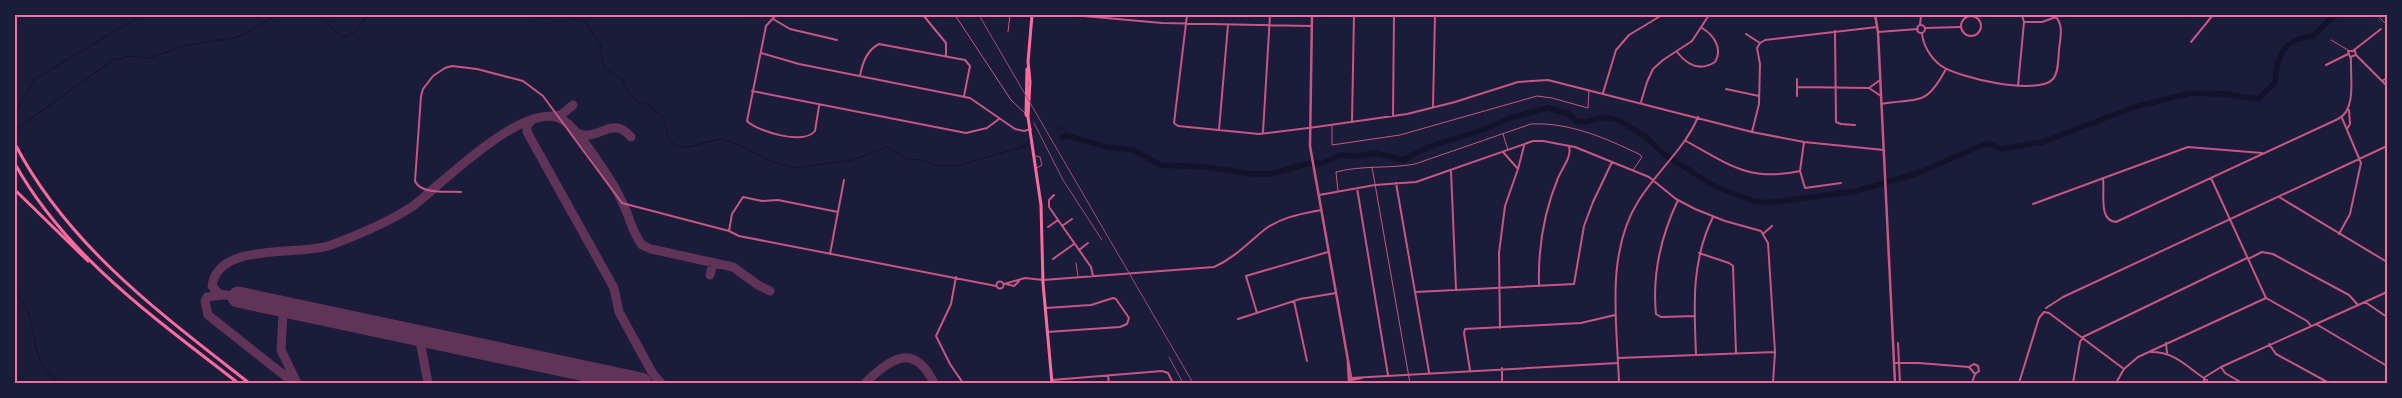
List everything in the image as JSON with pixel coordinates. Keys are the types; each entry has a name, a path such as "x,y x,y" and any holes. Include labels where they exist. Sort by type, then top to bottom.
{"main road":[{"path":"1032,15 1028,61 1030,115 1027,116 1037,168 1043,280 1052,381"},
{"path":"15,144 54,205 101,260 154,308 249,383"},
{"path":"15,164 63,231 110,280"},
{"path":"15,190 110,280 238,383"}],"street":[{"path":"776,15 766,26 748,121 764,130 785,136 813,134 819,105"},
{"path":"923,15 946,43 946,57"},
{"path":"1072,15 1186,24 1312,26"},
{"path":"1187,15 1174,122 1178,126 1263,133 1352,122 1393,116 1433,107 1526,80 1548,80 1752,132 1804,142 1884,150"},
{"path":"1263,133 1270,15"},
{"path":"1312,15 1310,127 1313,164 1350,380 1364,377 1429,372 1618,363"},
{"path":"1352,122 1354,15"},
{"path":"1393,116 1394,15"},
{"path":"1433,107 1435,15"},
{"path":"1603,93 1611,60 1619,46 1636,29 1662,15"},
{"path":"1641,103 1647,82 1654,69 1663,60 1692,41 1709,15"},
{"path":"1875,15 1878,32 1882,104 1895,383"},
{"path":"1918,29 1921,15"},
{"path":"2018,86 2024,22 2022,15"},
{"path":"2191,42 2213,15"},
{"path":"1970,16 1976,18 1981,25 1978,33 1972,36 1963,33 1960,27 1962,20 1970,16"},
{"path":"1878,32 1918,29 1922,33 1929,53 1934,60 1946,69 1960,74 2018,86 2044,86 2056,75 2061,32 2060,23 2057,16 2042,22 2024,22"},
{"path":"772,18 790,29 837,40"},
{"path":"1219,130 1228,25"},
{"path":"1920,25 1925,28 1960,27"},
{"path":"1752,132 1759,96 1760,64 1757,48 1760,43 1765,40 1877,27"},
{"path":"1677,52 1692,66 1705,66 1715,62 1718,54 1716,42 1709,32 1702,28"},
{"path":"1922,33 1925,28"},
{"path":"2326,65 2348,54 2349,50 2354,50 2381,29"},
{"path":"1835,31 1836,122 1855,125"},
{"path":"1746,34 1760,43"},
{"path":"860,76 863,63 874,47 879,44 965,60 970,64 964,96"},
{"path":"2354,50 2356,55 2387,86"},
{"path":"761,53 799,64 964,96 978,102 1015,129 1024,131 1030,129"},
{"path":"2347,129 2350,124 2351,57 2348,54"},
{"path":"2351,57 2356,55"},
{"path":"461,192 425,190 417,185 415,181 421,96 433,76 452,66 477,69 509,77 522,81 534,89 555,110 622,203 728,231 739,236 956,277 996,286 1000,289 1004,284 1025,278 1043,280 1214,267 1238,254 1264,230 1285,218 1321,210"},
{"path":"1882,104 1920,100 1932,91 1946,69"},
{"path":"2382,81 2387,78"},
{"path":"1796,96 1797,79"},
{"path":"1869,88 1880,80"},
{"path":"1797,87 1836,86 1869,88 1881,96"},
{"path":"1726,89 1759,96"},
{"path":"752,92 966,133 987,128 999,119"},
{"path":"2103,178 2104,215 2109,221 2116,222 2342,118 2349,110"},
{"path":"1618,383 1617,273 1621,248 1630,218 1652,180 1668,159 1686,141 1698,117"},
{"path":"2339,234 2350,214 2361,158 2342,118"},
{"path":"1319,195 1375,185 1416,182 1524,145 1543,141 1569,146 1632,170 1652,180 1678,200 1713,217 1758,229 1764,233 1768,243 1775,352 1773,383"},
{"path":"1686,141 1728,164 1752,174 1777,176 1800,171"},
{"path":"1804,142 1800,171 1805,188 1841,183"},
{"path":"1500,328 1499,253 1503,215 1525,147 1524,145"},
{"path":"1539,286 1538,264 1543,229 1558,178 1569,155 1569,146"},
{"path":"2046,308 2063,297 2387,146"},
{"path":"2033,204 2188,147 2264,154"},
{"path":"1503,152 1518,169"},
{"path":"2249,152 2249,161"},
{"path":"1415,292 1574,284 1584,226 1612,162"},
{"path":"1451,170 1456,289"},
{"path":"2211,178 2266,298 2307,321 2311,326"},
{"path":"830,254 844,180"},
{"path":"1396,184 1429,372"},
{"path":"1357,188 1388,375"},
{"path":"1054,195 1048,202 1058,220 1091,267 1093,276"},
{"path":"728,231 732,214 742,197 765,201 778,200 838,212"},
{"path":"2279,197 2387,262"},
{"path":"1678,200 1667,225 1659,255 1656,280 1656,314 1661,317 1695,316"},
{"path":"1696,355 1694,288 1699,253 1713,217"},
{"path":"1062,226 1072,219"},
{"path":"1048,227 1058,220"},
{"path":"1764,233 1772,226"},
{"path":"1079,250 1088,243"},
{"path":"1053,259 1074,244"},
{"path":"1257,313 1246,276 1328,252"},
{"path":"2081,338 2160,298 2262,252 2273,254 2350,295 2358,305"},
{"path":"1699,253 1733,264 1736,353"},
{"path":"956,277 951,304 936,336 950,364 963,383"},
{"path":"996,286 999,281 1004,284"},
{"path":"1238,319 1294,301 1336,292"},
{"path":"2203,383 2204,378 2221,366 2387,292"},
{"path":"1046,308 1091,305 1113,298 1116,299 1129,318 1127,324 1120,327 1047,332"},
{"path":"2116,383 2124,369 2149,352 2266,298"},
{"path":"1294,301 1307,361"},
{"path":"2365,302 2387,317"},
{"path":"2019,383 2039,318 2044,312 2049,313 2124,369"},
{"path":"1470,370 1464,330 1580,323 1603,316 1616,315"},
{"path":"2316,324 2387,366"},
{"path":"2073,383 2081,338"},
{"path":"1898,343 1900,383"},
{"path":"2166,343 2167,353"},
{"path":"2269,344 2276,354 2329,383"},
{"path":"1618,358 1775,352"},
{"path":"2149,352 2167,353 2181,360 2207,382"},
{"path":"1894,363 1969,367 1974,364 1979,367 1979,371 1975,374 1972,383"},
{"path":"2221,366 2225,373 2242,383"},
{"path":"1969,367 1975,374"},
{"path":"1502,368 1502,383"},
{"path":"1052,381 1166,371 1173,383"},
{"path":"1108,376 1109,383"},
{"path":"2207,376 2207,382"}],"lane":[{"path":"955,15 1011,100 1027,116"},
{"path":"1008,32 1010,15"},
{"path":"2331,40 2349,50"},
{"path":"1332,124 1332,145 1400,135 1459,120 1537,96 1588,108 1589,89"},
{"path":"1337,193 1336,172 1415,164 1531,124 1547,123 1567,126 1639,154 1642,157 1632,170"},
{"path":"1503,134 1509,150"},
{"path":"1372,167 1410,383"},
{"path":"1076,264 1078,277"},
{"path":"2044,312 2046,308"}],"waterway":[{"path":"15,113 35,79 142,15"},
{"path":"15,130 113,60 130,56 149,58 187,45 233,38 247,33 275,15"},
{"path":"320,15 342,38 355,32 367,15"},
{"path":"531,15 537,18 563,16 585,22 601,46 602,61 605,68 622,79 629,93 639,102 652,106 663,117 670,141 679,147 721,139 737,144 771,161 795,168 852,160 887,147 907,159 923,160 939,166 956,166 1029,145"},
{"path":"1062,137 1068,136 1107,147 1134,150 1160,165 1207,167 1252,174 1270,174 1306,164 1323,163 1341,155 1356,156 1376,153 1403,160 1428,147 1485,129 1510,118 1548,108 1569,114 1576,121 1585,122 1603,117 1618,120 1646,137 1664,154 1716,187 1754,201 1768,203 1857,191 1918,173 1985,144 2001,149 2043,142 2134,107 2191,93 2225,94 2258,99 2275,83 2277,65 2288,45 2303,37 2313,36 2335,15"},
{"path":"1056,128 1062,128 1071,137"},
{"path":"1022,146 1028,142"},
{"path":"15,293 22,301 31,320 40,361 47,372 61,383"}],"taxiway":[{"path":"552,116 561,115 573,105"},
{"path":"238,297 219,294 212,286 217,272 228,262 244,256 261,253 331,245 373,228 413,206 465,162 510,129 532,119 552,116 567,123 598,161 619,195 642,245 651,249 733,267 770,291"},
{"path":"533,119 527,125 527,132 614,288 619,312 653,374 661,383"},
{"path":"575,132 590,135 610,128 617,128 624,130 631,137"},
{"path":"710,275 713,263"},
{"path":"222,295 207,297 205,302 208,315 294,383"},
{"path":"296,310 289,310 283,315 281,350 297,383"},
{"path":"428,383 421,346 425,340 432,338"},
{"path":"865,383 884,367 901,358 910,358 918,362 926,370 934,383"}],"runway":[{"path":"238,297 641,383"}],"railway":[{"path":"979,15 1193,383"},
{"path":"2377,15 2387,25"},
{"path":"1034,123 1063,180 1102,240"},
{"path":"1169,357 1183,383"}]}
